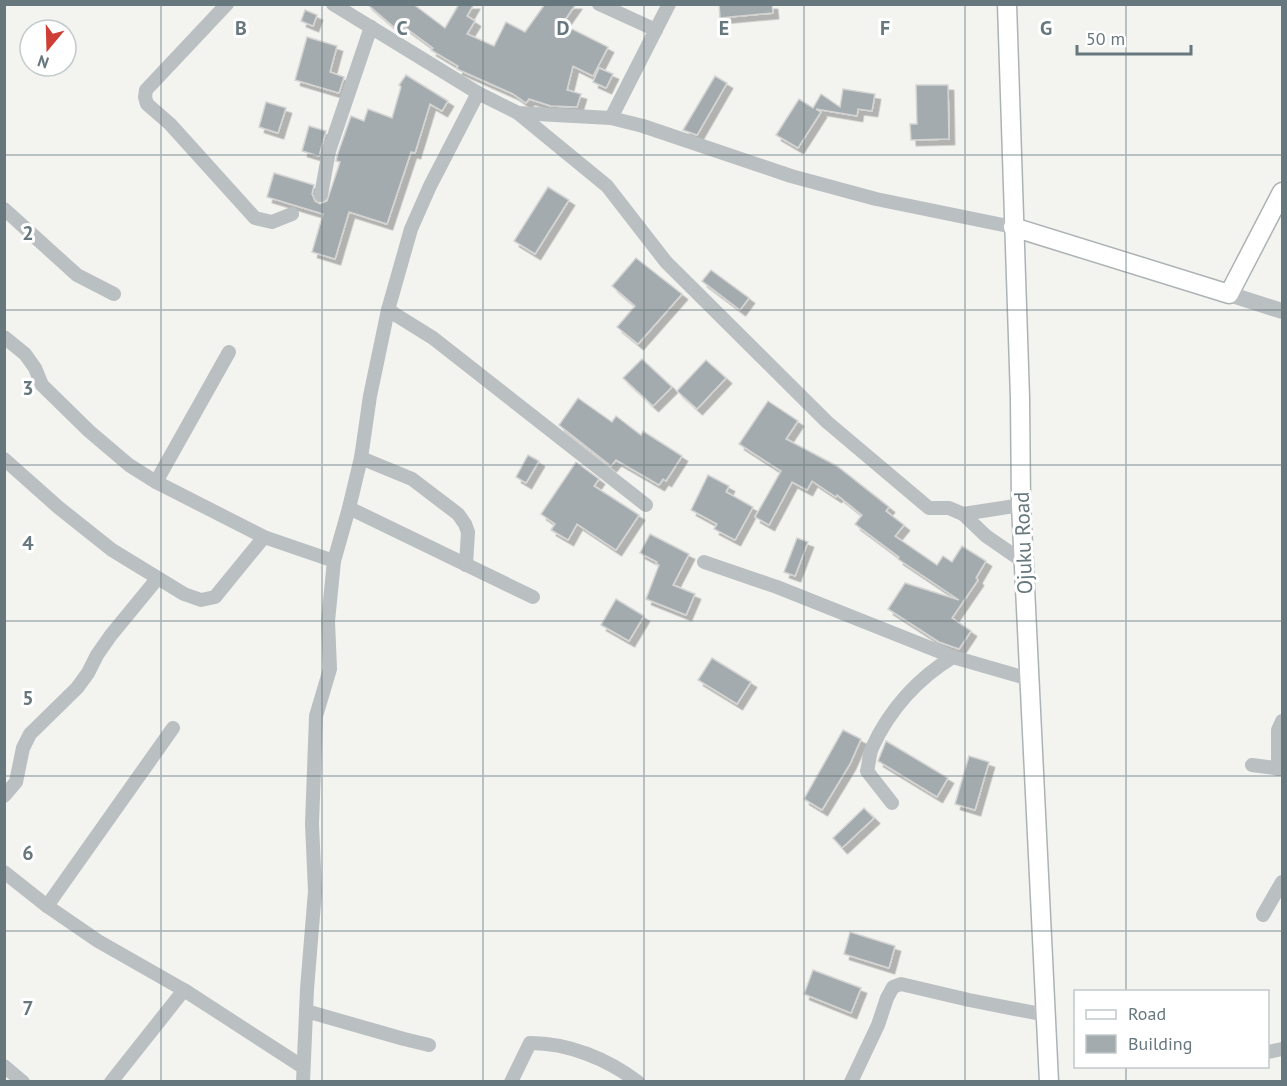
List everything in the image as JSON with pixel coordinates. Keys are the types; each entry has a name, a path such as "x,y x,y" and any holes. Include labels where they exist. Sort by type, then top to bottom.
{"main road":[{"name":"Ojuku Road","path":"1006,4 1020,398 1021,505 1049,1082"},
{"path":"1013,227 1229,294 1282,192"}],"street":[{"path":"226,4 146,90 147,104 170,124 255,218 272,222 292,214"},
{"path":"333,4 478,93 518,113 608,186 666,262 827,422 929,508 949,508 963,513 986,536 1024,562"},
{"path":"599,4 656,30"},
{"path":"612,118 669,4"},
{"path":"321,195 329,151 371,27"},
{"path":"303,1074 315,891 312,824 316,716 330,669 328,621 334,561 361,458 370,396 388,310 411,229 430,186 478,93"},
{"path":"518,113 612,118 643,126 791,176 876,200 1013,227"},
{"path":"4,209 77,274 114,294"},
{"path":"1229,294 1282,311"},
{"path":"388,310 433,338 646,505"},
{"path":"4,337 25,354 35,368 42,386 129,465 156,482 264,537 334,561"},
{"path":"156,482 229,352"},
{"path":"361,458 412,479 458,514 468,532 466,565"},
{"path":"4,459 101,542 157,579 184,594 201,600 215,597 264,537"},
{"path":"963,513 1021,505"},
{"path":"349,508 533,597"},
{"path":"704,562 777,587 954,657 1029,679"},
{"path":"4,796 16,782 23,748 30,734 77,688 111,635 157,579"},
{"path":"892,803 867,771 871,750 890,717 907,695 934,668 954,657"},
{"path":"1251,765 1280,769 1278,730 1282,721"},
{"path":"47,906 173,728"},
{"path":"4,872 47,906 98,941 184,990 303,1074"},
{"path":"1263,915 1282,882"},
{"path":"851,1082 878,1025 887,998 893,987 901,984 1046,1015"},
{"path":"111,1082 184,990"},
{"path":"306,1011 429,1045"},
{"path":"511,1082 530,1043 575,1048 626,1073 638,1082"},
{"path":"4,1066 22,1082"}],"building":[{"path":"367,4 413,4 445,28 459,4 474,4 467,16 475,21 467,34 494,46 506,22 525,32 545,4 576,4 562,24 608,47 593,76 573,66 567,90 581,94 577,107 551,106 529,99 526,103 513,94 457,69 458,66 431,50 433,48 399,23 395,28"},
{"path":"719,4 772,4 773,13 720,18"},
{"path":"305,10 317,15 313,26 301,21"},
{"path":"307,37 337,46 330,72 344,77 339,93 295,80"},
{"path":"599,68 613,74 606,88 593,82"},
{"path":"406,75 448,101 442,111 430,104 415,153 411,152 387,224 349,212 335,259 312,252 323,214 267,197 274,173 314,185 312,194 315,201 320,204 327,201 340,162 336,161 338,153 351,116 364,121 368,109 392,118 401,87 399,85"},
{"path":"715,76 727,83 697,135 683,130"},
{"path":"916,85 948,85 949,139 911,140 910,124 917,124"},
{"path":"843,89 875,94 872,111 858,109 857,116 816,109 821,112 798,148 776,135 799,99 813,108 821,94 840,107"},
{"path":"266,102 286,108 278,133 259,127"},
{"path":"309,126 326,131 319,156 302,151"},
{"path":"548,187 569,200 535,254 514,241"},
{"path":"636,258 682,294 638,344 617,327 635,306 612,286"},
{"path":"711,270 749,298 740,310 702,281"},
{"path":"642,359 672,387 653,406 623,378"},
{"path":"706,360 726,378 697,409 677,391"},
{"path":"578,398 612,422 616,416 641,435 643,431 682,456 666,481 663,479 659,485 616,460 611,466 559,425"},
{"path":"768,401 798,421 786,439 837,466 889,507 886,511 904,525 895,536 937,565 943,556 952,562 962,546 986,561 976,578 978,580 952,618 971,631 959,649 939,642 888,609 905,583 959,600 898,559 899,557 855,524 862,515 837,495 836,497 812,481 807,490 792,482 769,525 755,517 781,471 739,444"},
{"path":"528,455 539,461 526,483 516,477"},
{"path":"576,462 599,479 594,486 639,515 616,550 577,524 568,540 551,530 555,524 541,514"},
{"path":"708,475 729,486 726,492 753,507 735,540 714,529 717,524 691,510"},
{"path":"650,534 689,554 673,585 695,594 686,615 646,599 659,565 640,553"},
{"path":"797,538 808,542 795,576 784,572"},
{"path":"616,599 644,616 629,641 601,625"},
{"path":"712,658 751,682 737,704 698,680"},
{"path":"843,730 861,739 850,764 822,810 804,799"},
{"path":"886,741 948,778 937,797 878,761"},
{"path":"969,756 989,762 975,810 955,804"},
{"path":"864,808 874,818 842,848 833,838"},
{"path":"850,932 895,946 889,968 844,954"},
{"path":"813,970 861,988 851,1013 804,994"}]}
